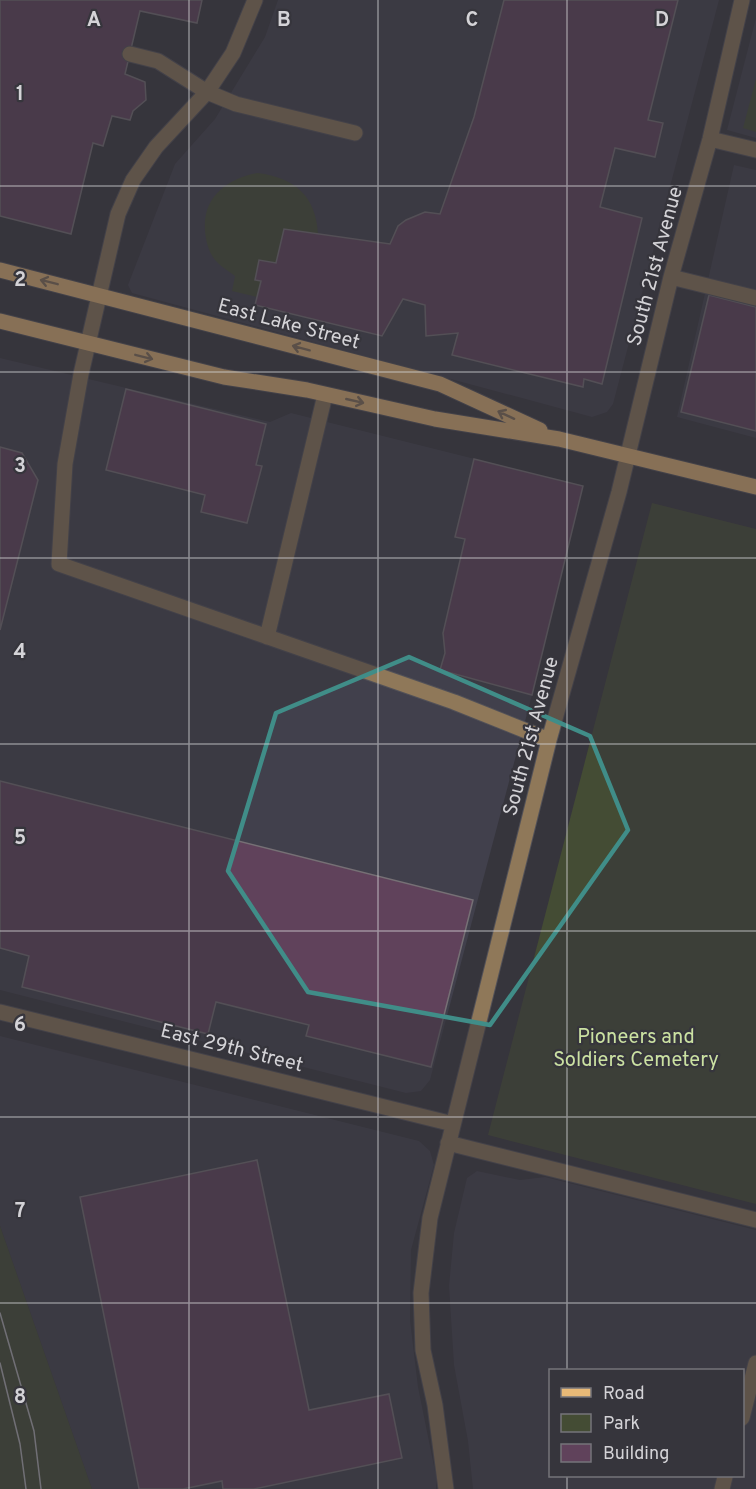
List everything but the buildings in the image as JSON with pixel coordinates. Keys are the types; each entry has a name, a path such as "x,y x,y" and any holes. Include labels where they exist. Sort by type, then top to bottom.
{"main road":[{"name":"East Lake Street","path":"0,270 440,384 559,439"},
{"name":"East Lake Street","path":"0,321 224,377 326,394 435,419 559,439 756,487"}],"street":[{"path":"255,0 233,52 207,92 156,147 134,180 117,214 87,342 65,464 59,564 454,702 549,740"},
{"name":"South 21st Avenue","path":"446,1489 439,1427 423,1350 421,1293 430,1218 549,740 627,456 671,276 710,139 742,0"},
{"path":"130,54 158,61 207,92 236,104 355,133"},
{"path":"710,139 756,150"},
{"path":"671,276 756,298"},
{"path":"267,637 326,394"},
{"name":"East 29th Street","path":"0,1012 453,1124"},
{"path":"448,1143 756,1220"},
{"path":"744,1410 756,1363"}],"highlighted area":[{"path":"409,657 590,736 628,830 490,1025 308,992 228,871 276,713"}],"shaded area":[{"path":"278,0 719,0 613,404 607,412 592,417 132,293 128,285 175,164 215,119 265,37"},
{"path":"756,18 756,138 727,130"},
{"path":"734,165 756,170 756,438 677,417"},
{"path":"0,358 270,422 291,413 583,486 532,695 430,1080 421,1091 406,1093 0,990"},
{"path":"0,1036 419,1141 430,1151 434,1165 411,1250 410,1320 418,1387 436,1476 436,1489 92,1489 0,1226"},
{"path":"477,1171 520,1180 545,1177 756,1230 756,1489 473,1489 468,1441 454,1365 449,1286 454,1233 467,1178"}],"green space":[{"path":"756,79 756,132 743,128"},
{"path":"258,173 283,179 301,191 313,209 318,234 284,229 276,263 259,260 255,279 261,281 257,297 232,291 235,276 219,264 212,255 207,244 205,219 208,208 219,191 237,179"},
{"name":"Pioneers and Soldiers Cemetery","path":"652,503 756,529 756,1204 488,1135"},
{"path":"0,1226 92,1489 0,1489"}],"tram line":[{"path":"0,1313 34,1431 41,1489"},
{"path":"0,1363 20,1444 26,1489"}]}
